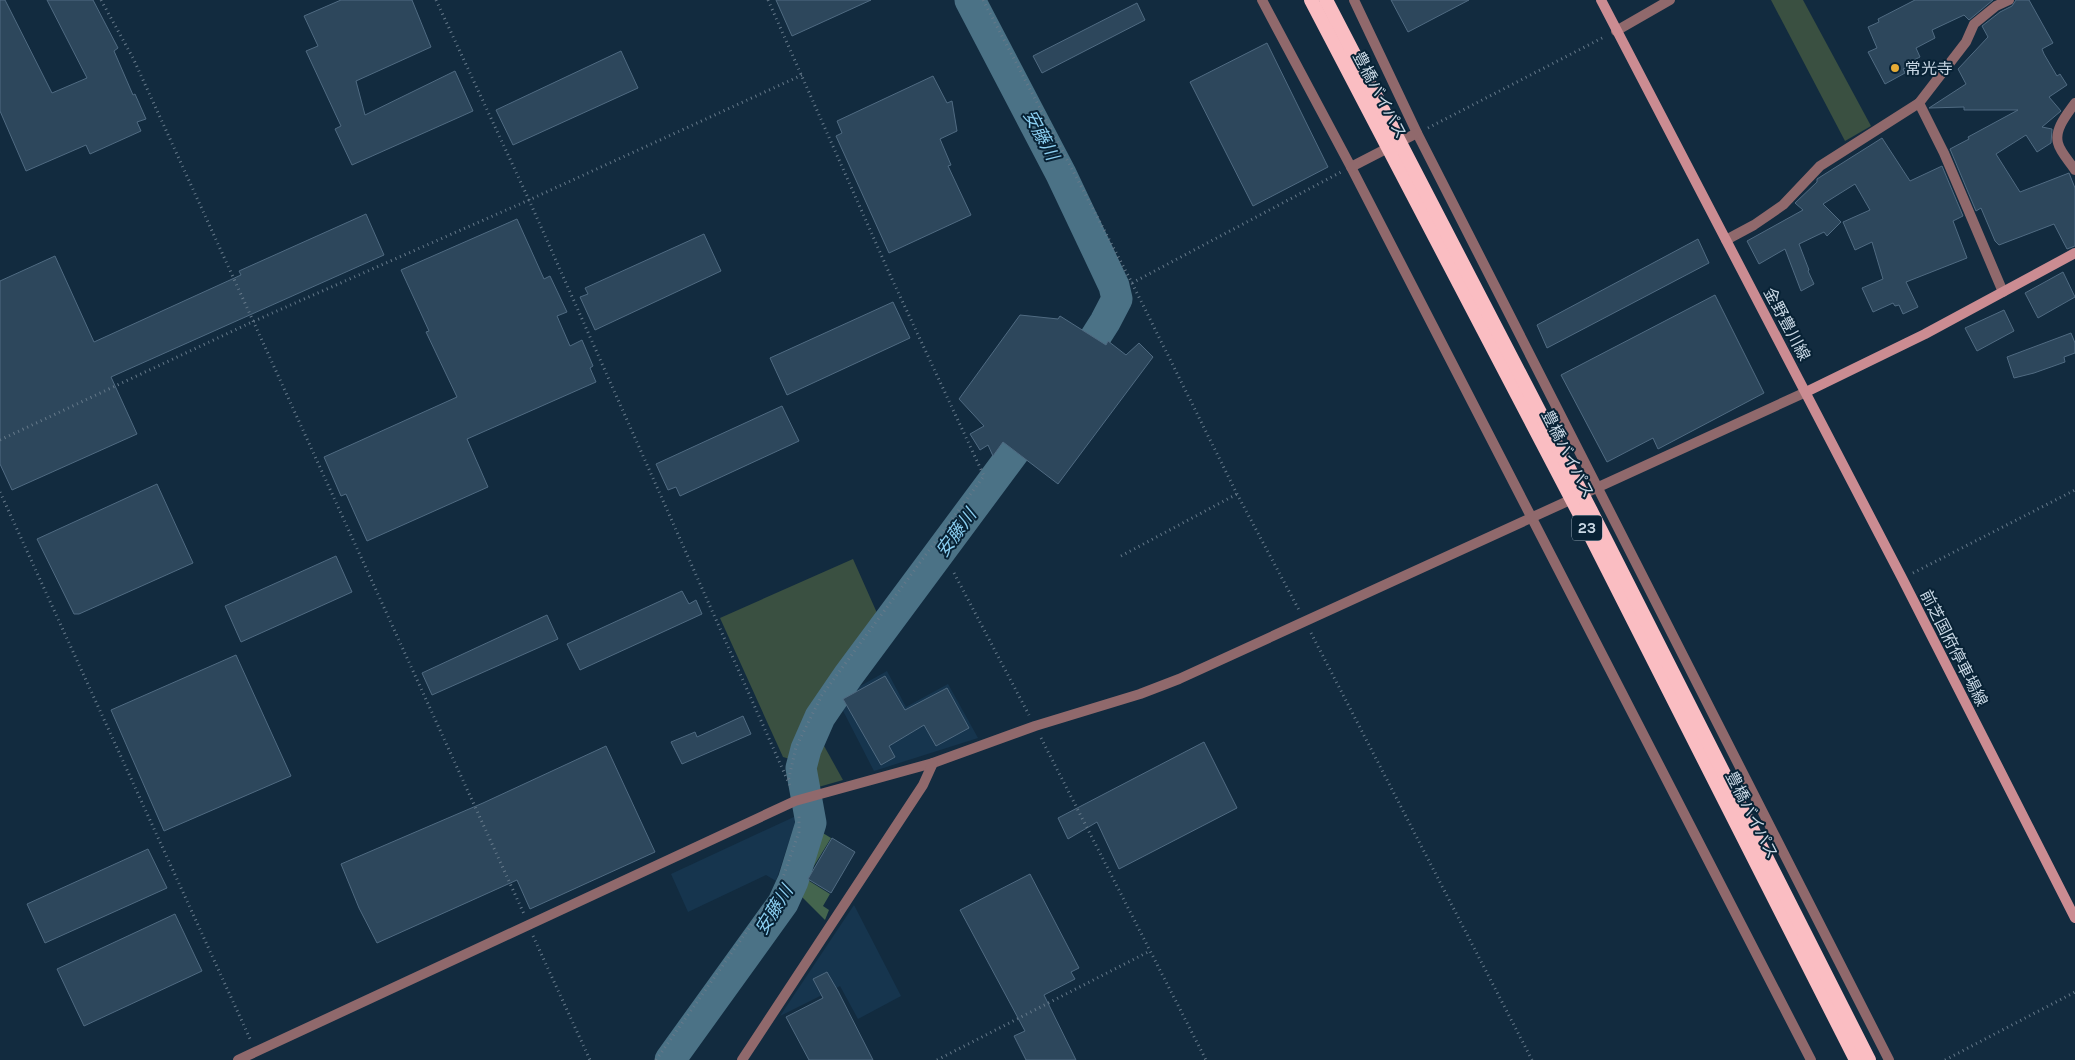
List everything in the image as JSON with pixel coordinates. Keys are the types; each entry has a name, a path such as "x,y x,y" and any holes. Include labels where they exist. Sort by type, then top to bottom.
{"highway":[{"name":"豊橋バイパス","path":"1312,0 1577,508 1856,1060"},
{"name":"豊橋バイパス","path":"1326,0 1591,512 1870,1060"}],"main road":[{"name":"金野豊川線","path":"1601,0 1806,392"},
{"path":"1806,392 1925,334 2075,253"},
{"name":"前芝国府停車場線","path":"1806,392 2075,918"}],"street":[{"path":"1262,0 1351,167 1532,517 1810,1060"},
{"path":"1354,0 1417,133 1888,1060"},
{"path":"1616,31 1670,0"},
{"path":"1726,240 1754,226 1783,205 1820,166 1919,103 1966,42 1974,24 1996,6 2009,0"},
{"path":"1919,103 1944,153 2002,292"},
{"path":"2075,103 2063,119 2058,134 2058,143 2075,170"},
{"path":"1351,167 1417,133"},
{"path":"238,1060 797,800 933,763 1036,726 1179,680 1806,392"},
{"path":"742,1060 923,785 933,763"}],"path":[{"path":"102,0 133,58 590,1060"},
{"path":"436,0 529,200 797,800 800,818 799,832 781,883 656,1060"},
{"path":"768,0 891,277 984,476 822,695 796,746 788,782"},
{"path":"983,0 1132,283 1237,494 1532,1060"},
{"path":"1417,133 1616,31"},
{"path":"0,440 252,322 529,200 802,75"},
{"path":"1132,283 1351,167"},
{"path":"1902,578 2075,490"},
{"path":"0,492 256,1052"},
{"path":"1121,556 1237,494"},
{"path":"954,573 1036,726 1206,1060"},
{"path":"937,1060 1150,951"},
{"path":"1945,1060 2075,992"}],"shaded area":[{"path":"887,671 906,707 948,684 978,738 874,771 837,699"},
{"path":"796,816 776,881 766,875 688,912 671,874"},
{"path":"854,905 901,996 858,1019 840,986 780,1016"}],"green space":[{"path":"1771,0 1803,0 1871,126 1845,141"},
{"path":"853,559 877,613 823,689 803,725 790,759 783,757 720,618"},
{"path":"818,735 843,780 808,790 806,773"},
{"path":"813,827 831,838 806,879 830,894 823,906 829,910 825,920 797,892"}],"building":[{"path":"0,0 5,0 52,93 87,78 47,0 93,0 118,48 114,51 133,95 135,94 146,119 137,122 141,131 90,154 86,145 26,171 0,111"},
{"path":"341,0 412,0 431,47 356,81 365,115 455,71 473,111 352,165 335,129 341,126 306,51 318,46 304,16"},
{"path":"776,0 871,0 792,36"},
{"path":"1391,0 1469,0 1408,32"},
{"path":"1915,0 1993,0 1969,20 1964,15 1932,30 1935,38 1916,48 1920,57 1912,61 1913,64 1903,69 1905,73 1885,84 1868,52 1877,48 1868,27 1879,22 1878,19"},
{"path":"2016,0 2029,0 2053,43 2042,49 2044,54 2057,76 2060,74 2067,85 2049,97 2061,111 2042,127 2052,129 2051,143 2037,152 2026,135 1996,154 2020,192 2069,173 2075,188 2075,246 2067,249 2054,224 1999,245 1995,241 1981,208 1976,211 1950,149 2018,110 1964,110 1964,107 1929,108 1966,84 1958,69 1988,37 1982,26 2000,12 2012,6"},
{"path":"1137,3 1145,20 1042,73 1033,56"},
{"path":"1267,43 1328,167 1253,206 1190,82"},
{"path":"621,51 638,88 513,145 496,110"},
{"path":"933,76 947,103 952,101 957,131 940,139 951,165 948,166 971,215 889,253 836,136 842,133 837,121"},
{"path":"1882,138 1910,181 1942,166 1963,216 1953,221 1967,258 1906,282 1918,307 1903,314 1899,305 1895,306 1893,303 1873,312 1862,288 1883,279 1872,242 1855,250 1843,222 1870,210 1855,184 1823,204 1841,222 1827,236 1824,232 1799,244 1814,284 1801,291 1785,249 1759,264 1747,241 1803,210 1795,203 1817,182 1817,179"},
{"path":"366,214 384,255 111,377 137,434 12,490 0,464 0,281 55,256 94,342 241,275 239,271"},
{"path":"517,219 544,279 550,276 567,312 557,316 570,346 582,340 593,366 590,368 596,382 467,439 488,487 367,541 346,494 341,496 324,457 457,397 426,332 429,331 401,270"},
{"path":"704,234 721,271 595,330 580,297 588,294 585,288"},
{"path":"1698,239 1709,263 1547,348 1537,325"},
{"path":"2063,272 2075,297 2038,318 2025,293"},
{"path":"1715,295 1764,393 1658,449 1653,438 1607,462 1561,375"},
{"path":"893,302 910,338 787,395 770,358"},
{"path":"2004,310 2014,331 1977,351 1965,328"},
{"path":"1020,315 1058,319 1060,316 1106,345 1108,341 1126,355 1139,343 1153,357 1058,484 1003,442 993,456 988,445 980,450 970,434 984,426 959,399"},
{"path":"2071,333 2075,343 2075,353 2064,357 2065,362 2014,378 2007,357"},
{"path":"782,406 799,441 680,496 676,487 668,490 656,464"},
{"path":"157,484 193,563 79,614 74,614 37,539"},
{"path":"336,556 352,592 241,642 225,606"},
{"path":"682,591 689,604 696,600 702,614 580,670 567,644"},
{"path":"547,615 558,639 432,695 422,673"},
{"path":"236,655 291,776 164,831 111,710"},
{"path":"885,676 905,710 947,688 969,728 936,746 924,725 889,746 895,757 881,765 843,699"},
{"path":"743,716 751,734 682,764 671,742 695,732 697,737"},
{"path":"1204,742 1237,808 1119,869 1097,822 1068,839 1058,818"},
{"path":"606,746 655,852 530,909 517,880 377,943 359,908 341,864 483,803"},
{"path":"832,838 855,852 831,893 808,879"},
{"path":"148,849 167,888 45,943 27,904"},
{"path":"1030,874 1079,968 1071,972 1075,979 1044,995 1076,1060 1026,1060 1014,1036 1025,1031 960,910"},
{"path":"175,914 202,971 84,1026 57,969"},
{"path":"827,972 873,1060 809,1060 786,1017 823,998 813,979"}],"waterway":[{"name":"安藤川","path":"970,0 1061,174 1114,286 1117,299 1105,322 1072,374"},
{"name":"安藤川","path":"670,1060 783,903 793,881 811,823 801,768 806,749 820,717 848,676 1040,417"}],"place":[{"name":"常光寺","path":"1895,68"}]}
